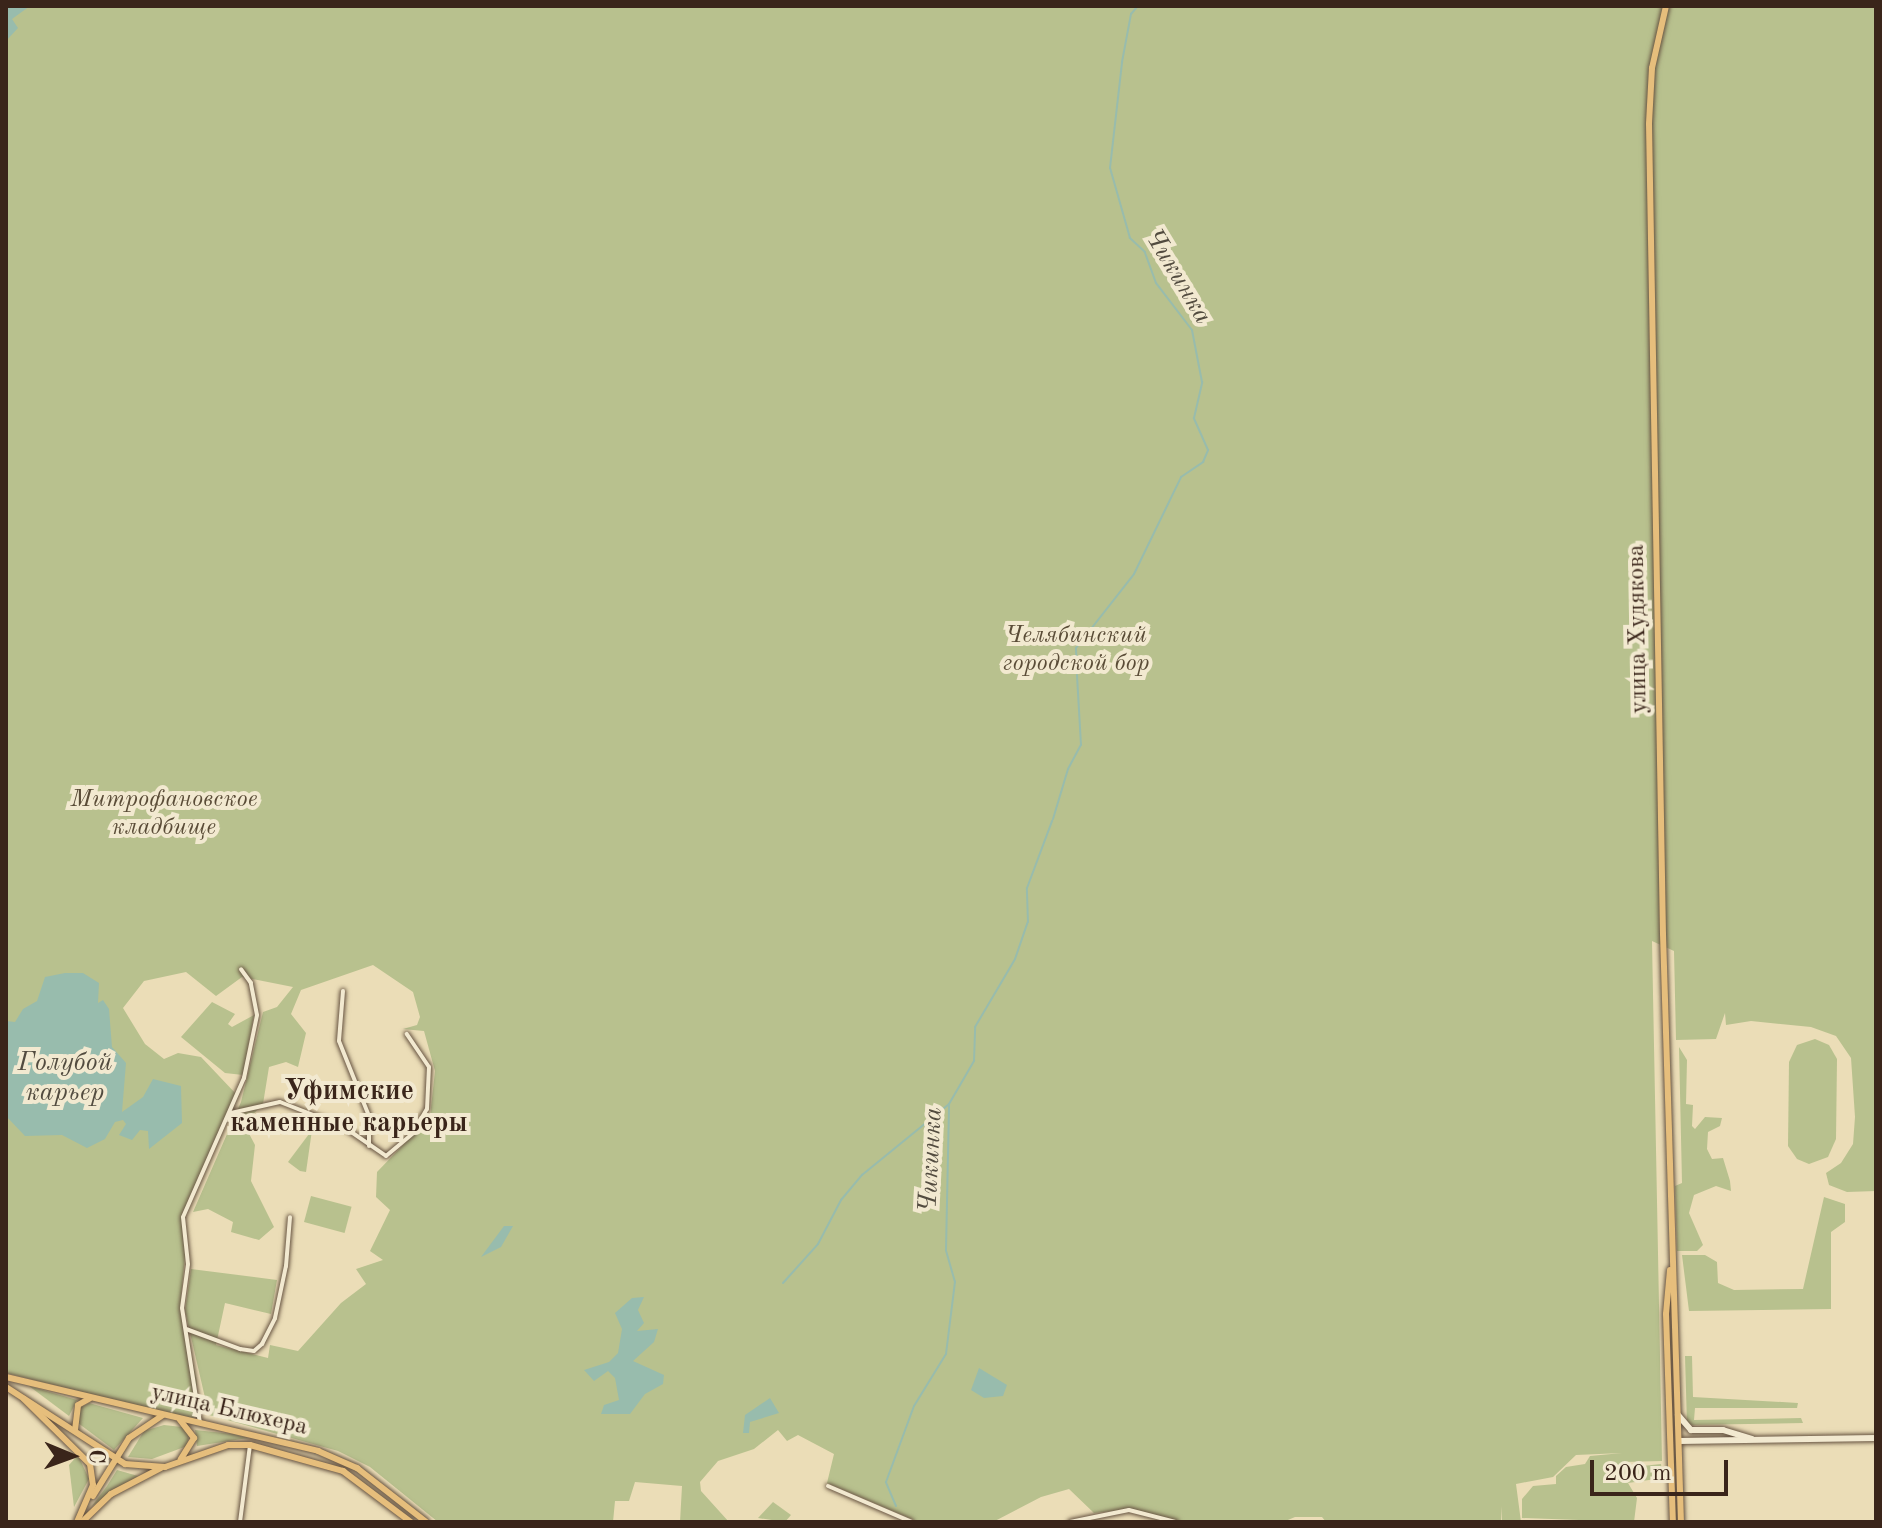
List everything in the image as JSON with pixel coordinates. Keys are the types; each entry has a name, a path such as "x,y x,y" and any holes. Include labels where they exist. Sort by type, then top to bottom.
{"main road":[{"name":"улица Худякова","path":"1666,6 1648,110 1671,1254 1678,1415 1673,1522"},
{"name":"улица Худякова","path":"1671,1254 1666,1314 1681,1522"},
{"name":"улица Блюхера","path":"6,1377 339,1459 426,1522"},
{"path":"6,1387 116,1460 137,1467 165,1467"},
{"path":"19,1393 88,1459 94,1477 89,1502"},
{"path":"75,1430 78,1405 93,1398"},
{"path":"80,1522 89,1502 139,1427 165,1415"},
{"path":"1678,1415 1691,1430 1729,1431 1756,1440"},
{"path":"177,1418 194,1438 178,1461"},
{"path":"1675,1442 1876,1438"},
{"name":"улица Блюхера","path":"80,1522 111,1494 178,1461 228,1445 250,1445 343,1471 411,1522"}],"street":[{"path":"200,1423 182,1308 188,1264 183,1217 231,1113 257,1015 250,980 241,969"},
{"path":"343,991 339,1041 369,1116 368,1146"},
{"path":"231,1113 280,1102 344,1127 386,1156 413,1133 427,1109 429,1067 407,1034"},
{"path":"186,1329 240,1349 254,1351 262,1344 283,1279 290,1217"},
{"path":"240,1522 250,1445"},
{"path":"828,1486 912,1522"},
{"path":"1070,1522 1129,1510 1176,1522"}],"green space":[{"name":"Челябинский городской бор","path":"6,6 1876,6 1876,1191 1847,1192 1829,1185 1826,1173 1841,1163 1853,1144 1855,1117 1851,1058 1836,1036 1811,1027 1751,1021 1726,1025 1725,1013 1716,1039 1676,1040 1674,951 1652,941 1662,1461 1622,1462 1624,1468 1661,1464 1663,1478 1628,1483 1637,1498 1634,1522 1522,1518 1522,1499 1533,1486 1556,1484 1556,1476 1566,1467 1585,1464 1590,1456 1622,1453 1576,1455 1553,1477 1516,1484 1521,1522 1502,1522 1502,1506 1501,1522 1326,1522 1322,1517 1295,1517 1283,1522 1179,1522 1133,1509 1094,1513 1069,1489 1041,1497 993,1522 914,1520 827,1483 834,1454 798,1435 787,1441 778,1430 754,1449 718,1461 700,1482 701,1491 729,1522 680,1522 682,1486 635,1482 629,1501 615,1501 613,1522 438,1522 370,1467 338,1451 209,1415 185,1311 191,1269 277,1280 271,1314 225,1303 216,1345 268,1358 270,1345 298,1351 341,1303 366,1284 356,1269 383,1260 370,1251 390,1210 376,1197 377,1172 430,1117 435,1071 424,1031 403,1029 417,1025 420,1017 413,992 373,965 301,990 291,1014 306,1033 298,1067 286,1062 269,1067 263,1104 244,1124 255,1145 251,1181 274,1227 259,1240 231,1232 233,1222 208,1209 193,1212 241,1102 263,1012 277,1007 293,987 242,977 216,996 186,972 144,981 123,1008 145,1044 164,1059 178,1053 201,1057 237,1095 182,1218 186,1246 180,1308 197,1381 194,1420 6,1373"},
{"path":"212,1002 235,1014 228,1024 232,1027 254,1015 243,1075 225,1073 181,1037"},
{"path":"1815,1039 1829,1045 1837,1059 1836,1139 1828,1157 1809,1164 1797,1159 1788,1146 1789,1062 1797,1045"},
{"path":"1679,1047 1687,1060 1686,1104 1693,1105 1692,1126 1695,1129 1705,1117 1722,1118 1720,1126 1708,1132 1707,1149 1712,1159 1723,1158 1731,1191 1716,1186 1694,1195 1689,1213 1703,1245 1697,1251 1677,1251 1675,1186 1682,1183"},
{"path":"312,1130 306,1172 300,1171 288,1162"},
{"path":"311,1196 352,1207 345,1233 304,1222"},
{"path":"1824,1197 1845,1204 1845,1222 1831,1232 1831,1309 1689,1311 1682,1255 1705,1255 1717,1262 1718,1283 1734,1290 1803,1289"},
{"path":"1685,1356 1692,1356 1693,1397 1798,1403 1797,1408 1695,1408 1694,1420 1801,1418 1803,1423 1687,1425"},
{"path":"29,1386 77,1400 69,1416"},
{"path":"89,1403 143,1418 114,1450 78,1423 80,1408"},
{"path":"164,1425 182,1427 189,1435 187,1446 152,1459 128,1457 144,1431"},
{"path":"195,1430 233,1434 248,1438 197,1446"},
{"path":"78,1455 89,1479 74,1507 69,1465"},
{"path":"117,1470 138,1476 92,1506 107,1486"},
{"path":"773,1502 791,1515 785,1522 758,1518"}],"water":[{"path":"6,6 30,6 12,19 18,28 6,41"},
{"name":"Голубой карьер","path":"83,973 99,983 98,1003 103,1000 109,1009 112,1047 126,1063 122,1112 143,1097 153,1079 181,1086 182,1123 149,1149 148,1131 140,1130 132,1140 119,1135 126,1124 123,1120 115,1122 105,1139 87,1148 62,1135 25,1136 6,1116 6,1021 15,1022 23,1009 37,1001 45,977"},
{"path":"504,1226 513,1226 501,1247 481,1257"},
{"path":"644,1297 638,1310 644,1323 637,1331 658,1329 654,1342 633,1361 664,1375 663,1384 645,1394 630,1414 601,1414 604,1405 619,1400 615,1378 608,1371 594,1381 584,1370 609,1362 618,1353 622,1329 615,1313 632,1298"},
{"path":"979,1368 1007,1385 1003,1396 984,1398 971,1390"},
{"path":"770,1398 779,1413 750,1422 749,1433 743,1433 745,1415"}],"waterway":[{"name":"Чикинка","path":"1077,669 1076,648 1134,574 1181,477 1203,462 1208,450 1194,418 1202,382 1192,330 1156,283 1145,252 1130,238 1110,168 1122,62 1131,14 1138,6"},
{"name":"Чикинка","path":"1053,819 1068,769 1081,745 1077,675"},
{"name":"Чикинка","path":"896,1506 886,1482 914,1406 946,1354 955,1282 946,1250 949,1104 974,1061 975,1027 1015,959 1028,922 1027,888 1052,821"},
{"path":"783,1283 818,1244 841,1200 862,1175 949,1104"}],"district":[{"name":"Уфимские каменные карьеры","path":"349,1108"}],"park label":[{"name":"Митрофановское кладбище","path":"164,815"}]}
